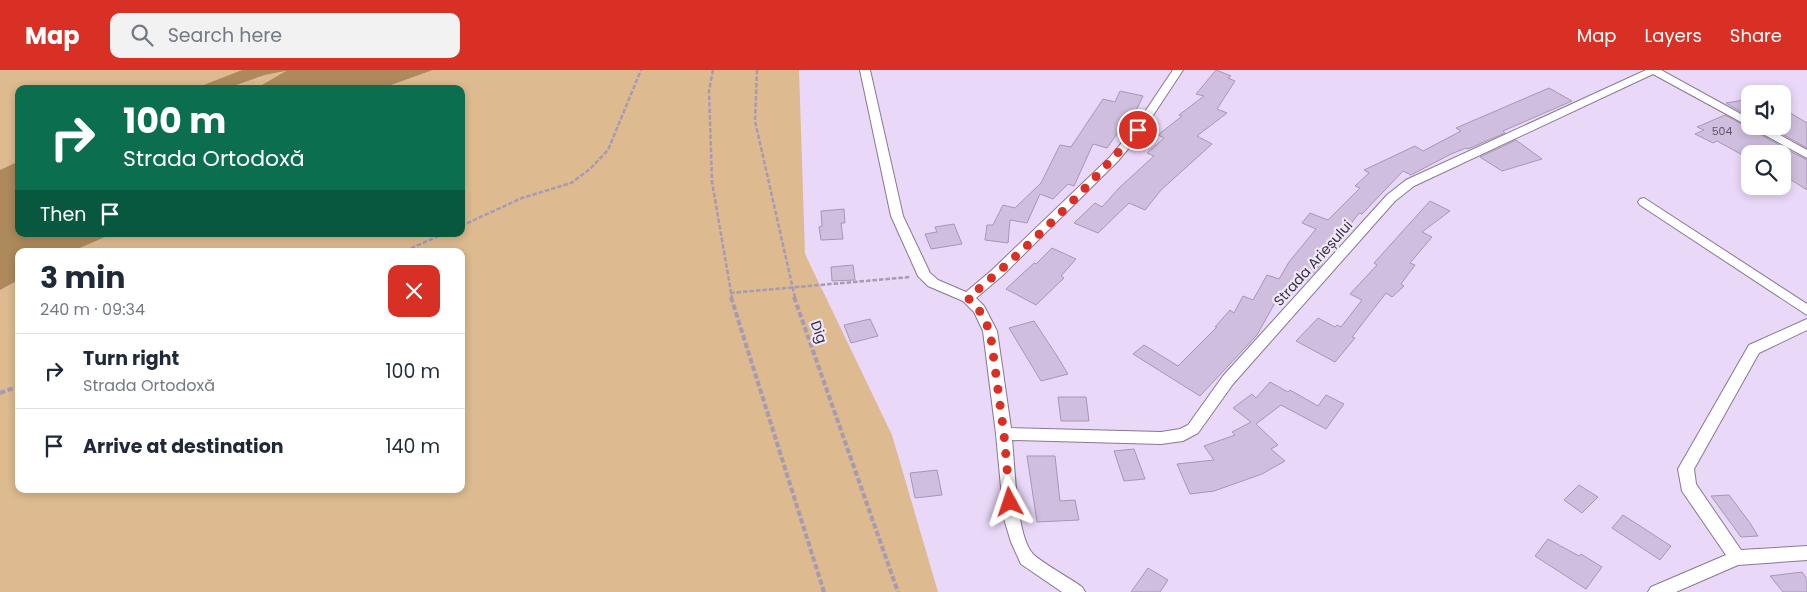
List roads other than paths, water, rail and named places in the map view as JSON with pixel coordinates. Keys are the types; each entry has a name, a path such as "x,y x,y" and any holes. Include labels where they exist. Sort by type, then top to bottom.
{"street":[{"path":"865,70 897,216 925,276 933,283 968,298 979,310 990,331 1004,434 1012,519 1018,542 1027,559 1076,592"},
{"path":"968,298 998,273 1114,158 1138,130 1178,70"},
{"path":"1654,70 1741,118"},
{"name":"Strada Arieșului","path":"1004,434 1161,438 1183,435 1193,429 1228,380 1391,198 1410,183 1654,70"},
{"path":"1772,135 1807,155"},
{"path":"1644,202 1807,310"},
{"path":"1737,558 1688,486 1686,469 1754,349 1807,324"},
{"path":"1657,592 1737,558 1807,553"}]}
